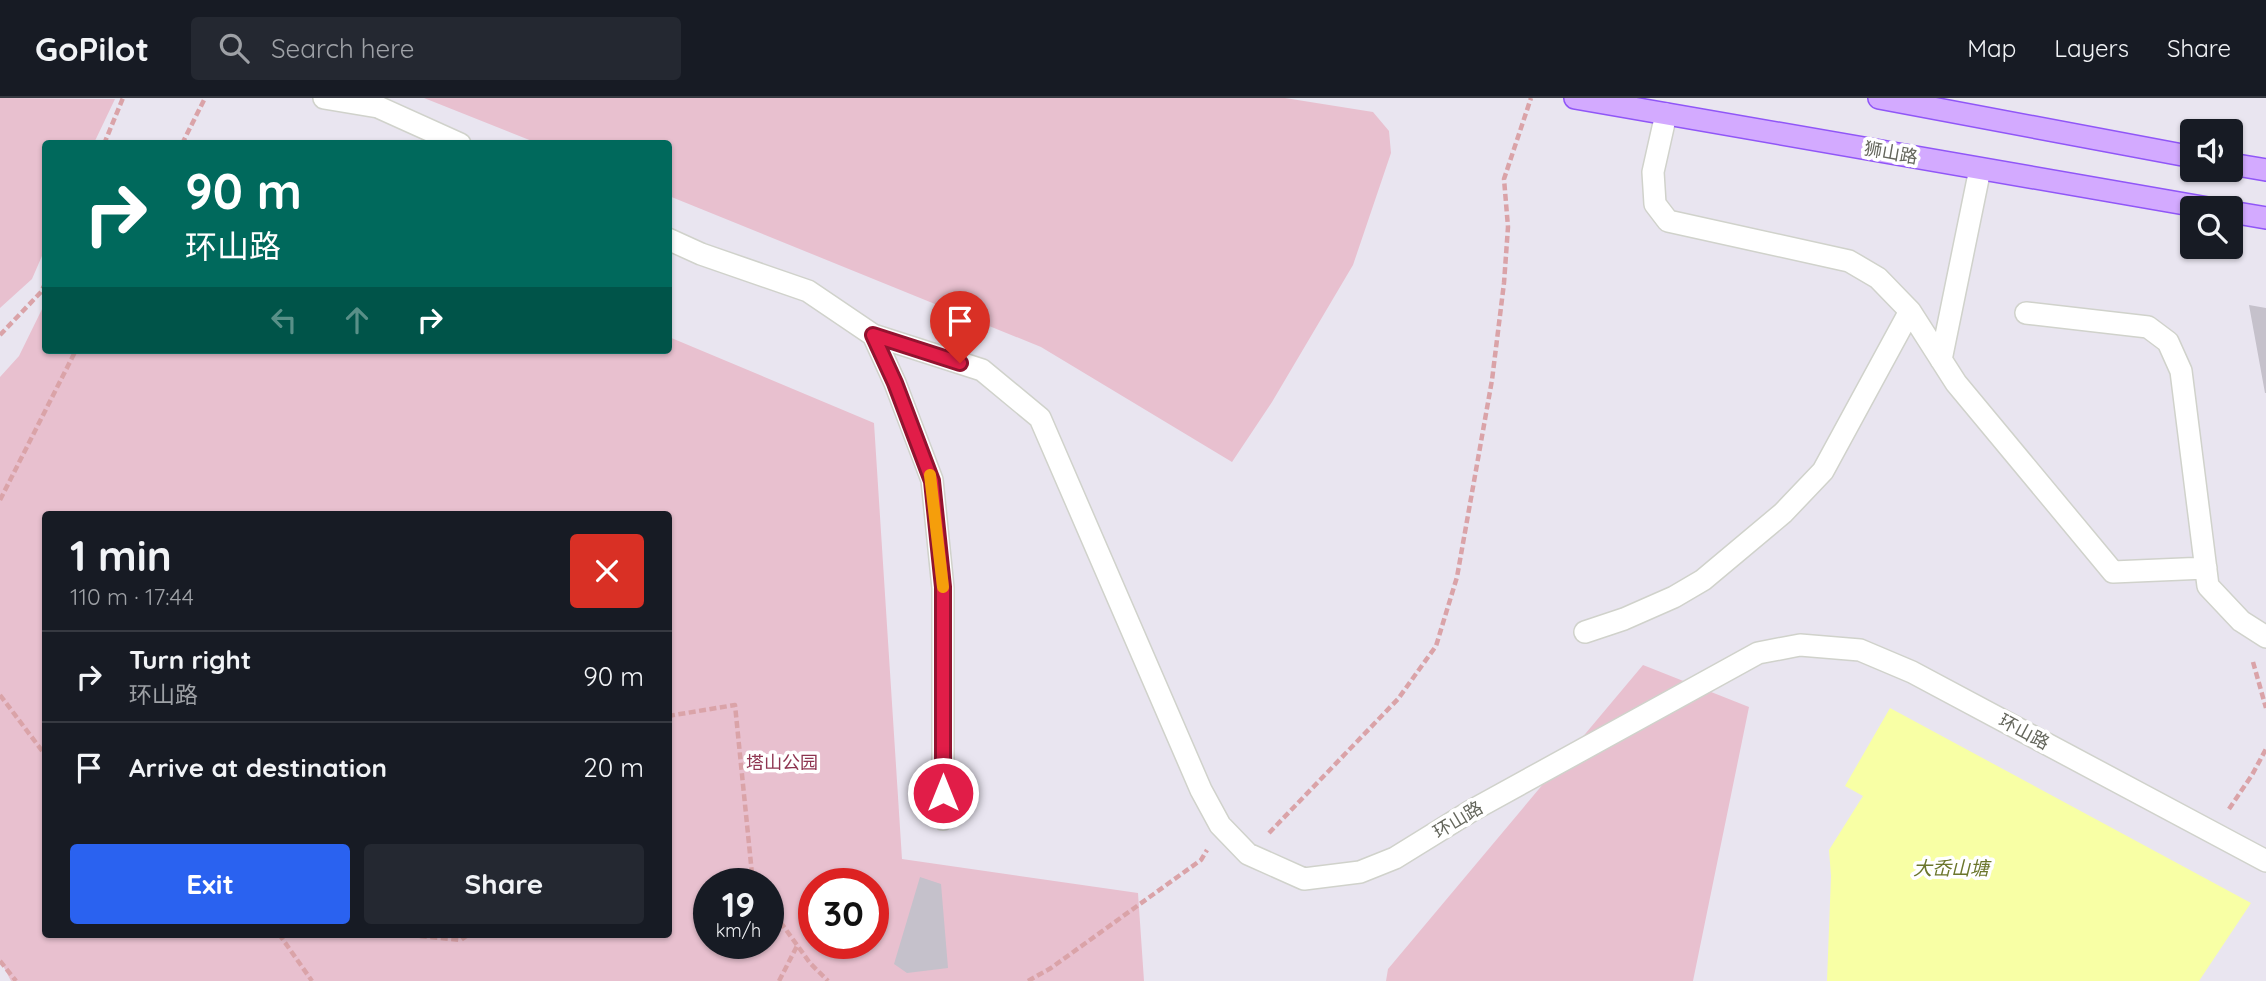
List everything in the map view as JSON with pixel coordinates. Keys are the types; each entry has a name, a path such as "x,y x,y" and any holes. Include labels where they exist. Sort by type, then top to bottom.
{"main road":[{"name":"狮山路","path":"1575,98 2180,203"},
{"path":"1880,98 2180,154"},
{"path":"2243,166 2266,170"},
{"path":"2243,214 2266,218"}],"street":[{"path":"324,98 379,107 451,140"},
{"path":"1666,114 1653,172 1656,204 1668,221 1849,261 1878,278 1910,312 1956,383 2113,572 2206,568"},
{"path":"1941,360 1980,169"},
{"path":"672,241 701,254 808,291 873,335 895,383 932,481 943,587 943,819"},
{"path":"1586,632 1674,597 1703,580 1783,513 1823,471 1910,312"},
{"path":"2026,313 2148,327 2168,342 2181,371 2208,586 2241,621 2266,637"},
{"name":"环山路","path":"873,335 982,370 1040,418 1200,790 1220,825 1248,855 1304,879 1360,872 1395,858 1471,811 1758,653 1800,645 1860,650 1912,672 2266,860"}],"path":[{"path":"106,140 123,98"},
{"path":"183,140 205,98"},
{"path":"1248,855 1398,699 1436,646 1457,577 1492,380 1508,227 1504,179 1531,98"},
{"path":"0,335 42,290"},
{"path":"0,500 74,354"},
{"path":"0,695 42,751"},
{"path":"672,715 735,705 751,868"},
{"path":"2212,833 2252,775 2266,749"},
{"path":"1028,981 1051,968 1201,860 1220,825"},
{"path":"784,928 810,963 828,981"},
{"path":"282,938 312,981"},
{"path":"440,938 464,938"},
{"path":"779,981 797,946"},
{"path":"0,961 16,981"}],"green space":[{"path":"0,98 115,99 95,140 42,140 42,256 32,279 0,308"},
{"path":"424,98 1285,98 1373,112 1389,131 1391,153 1353,265 1272,402 1232,462 1041,347 672,197 672,140 529,140"},
{"name":"塔山公园","path":"42,309 42,354 672,354 672,338 874,423 902,859 1138,893 1144,981 11,981 0,960 0,377 19,356"},
{"path":"1643,665 1749,707 1693,981 1386,981 1388,969"}],"water":[{"name":"大岙山塘","path":"1890,708 2251,903 2199,981 1827,981 1831,876 1829,850 1863,796 1845,786"}],"building":[{"path":"2249,305 2266,308 2266,393 2265,393"},
{"path":"920,877 941,884 948,968 907,973 894,964"}],"slow traffic":[{"path":"930,475 943,587"}],"route":[{"path":"943,793 943,587 932,481 895,383 873,335 960,363"}]}
